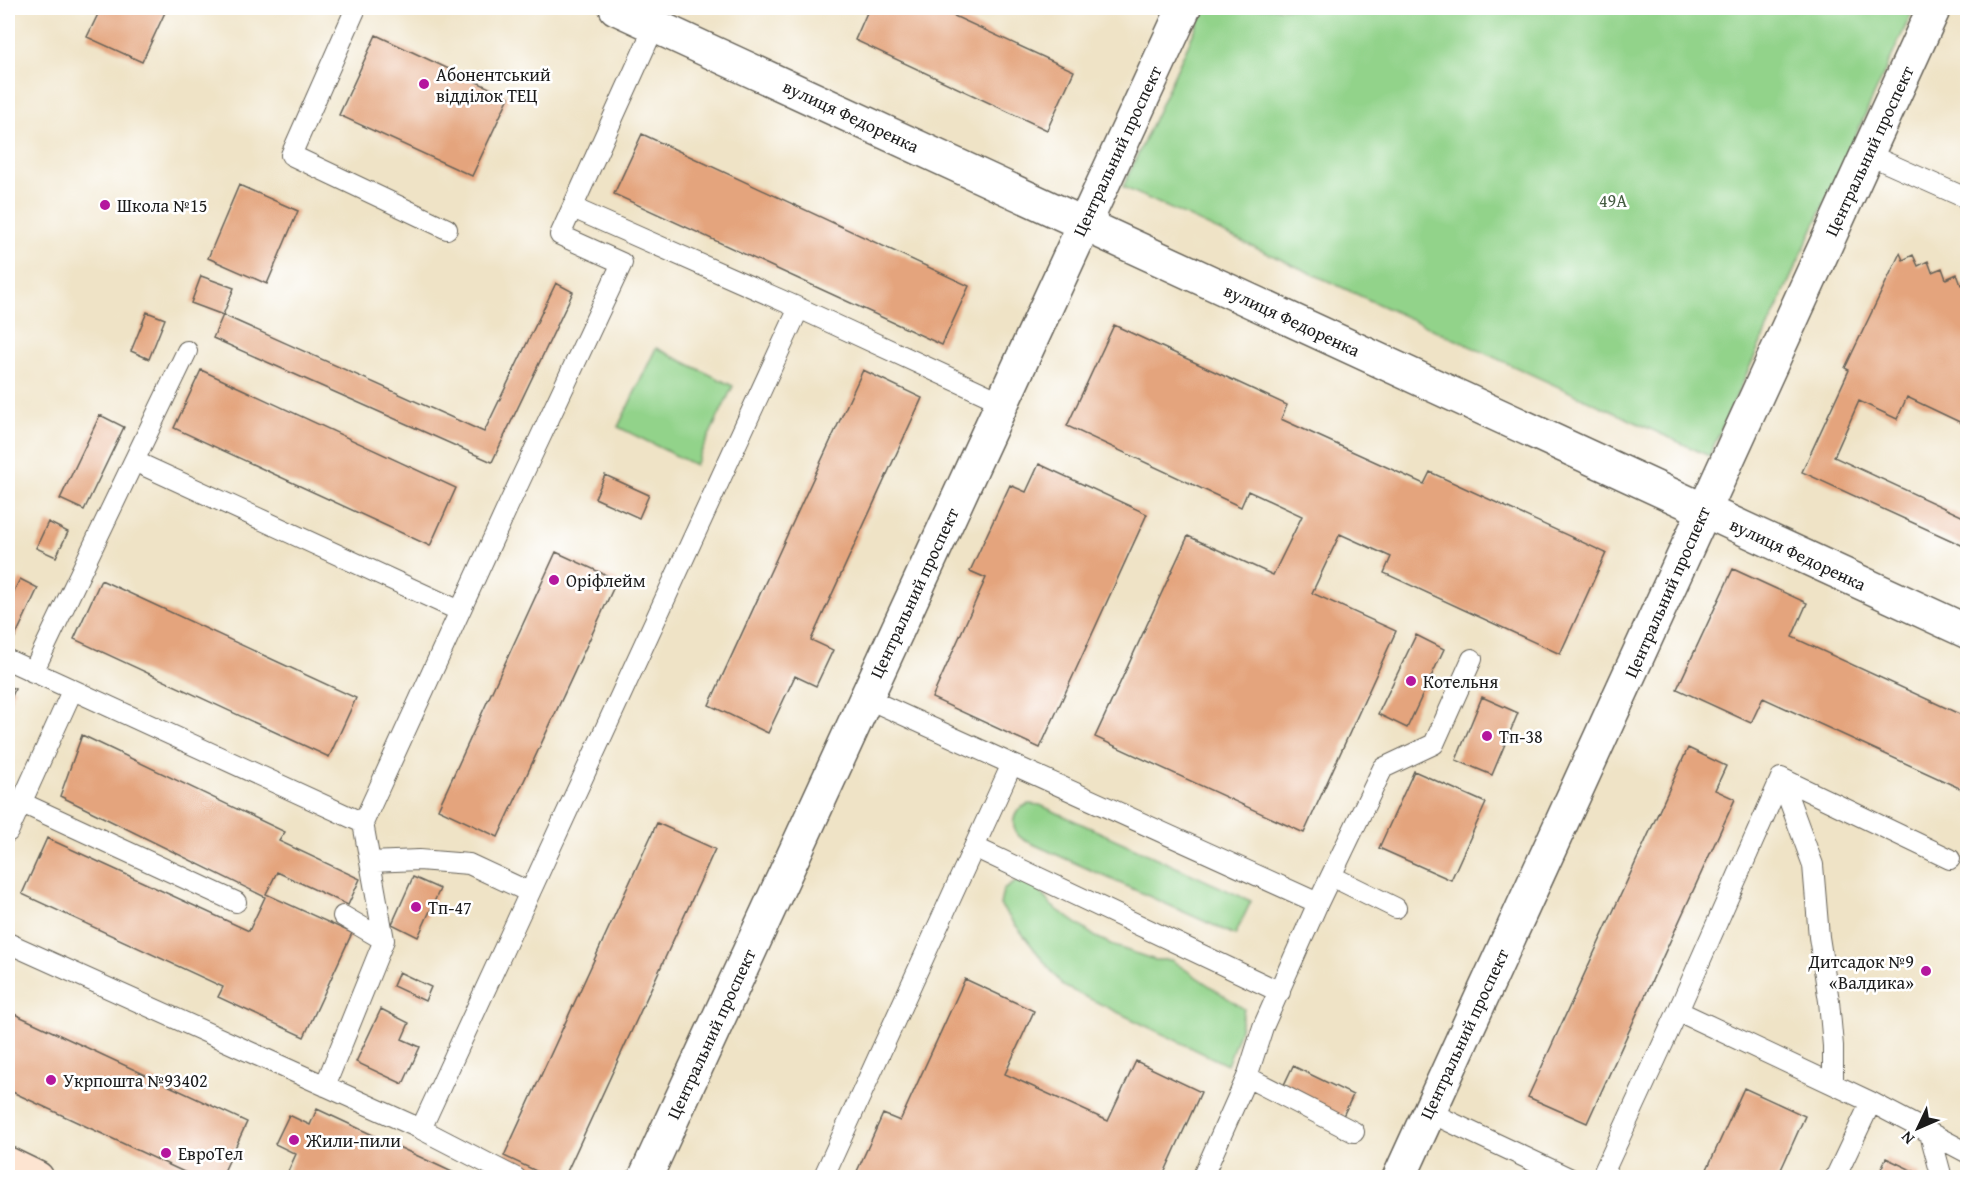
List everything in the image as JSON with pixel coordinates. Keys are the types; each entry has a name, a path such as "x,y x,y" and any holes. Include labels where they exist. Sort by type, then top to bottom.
{"main road":[{"path":"8,1164 38,1178"}],"street":[{"name":"вулиця Федоренка","path":"616,8 1968,632"},
{"name":"Центральний проспект","path":"645,1178 1184,8"},
{"name":"Центральний проспект","path":"1399,1178 1934,8"}],"lane":[{"path":"356,8 291,155 447,229"},
{"path":"325,1086 384,940 363,823 622,263 560,235 655,26"},
{"path":"1867,154 1968,200"},
{"path":"573,208 799,308 1002,402"},
{"path":"421,1129 799,308"},
{"path":"33,672 187,351"},
{"path":"134,461 460,611"},
{"path":"1202,1178 1247,1077 1263,1027 1318,903 1383,768 1434,744 1472,659"},
{"path":"8,660 363,823"},
{"path":"8,832 72,691"},
{"path":"866,698 1318,903"},
{"path":"823,1178 1012,764"},
{"path":"1780,778 1950,859"},
{"path":"1601,1178 1678,1011 1780,778"},
{"path":"1780,778 1814,865 1819,937 1833,1046 1833,1083"},
{"path":"20,802 236,902"},
{"path":"974,847 1280,992"},
{"path":"370,862 419,860 469,864 529,892"},
{"path":"1331,876 1396,908"},
{"path":"343,916 384,940"},
{"path":"8,943 421,1129 516,1178"},
{"path":"1678,1011 1833,1083 1968,1153"},
{"path":"1247,1077 1354,1132"},
{"path":"1835,1178 1871,1102"},
{"path":"1429,1112 1569,1178"},
{"path":"1930,1134 1942,1178"}],"green space":[{"name":"49А","path":"1205,8 1914,8 1709,456 1123,187"},
{"path":"656,348 733,386 695,465 618,427"},
{"path":"1029,804 1040,805 1251,901 1235,935 1024,840 1016,831 1014,820 1018,811"},
{"path":"1017,881 1032,883 1052,906 1096,937 1155,960 1171,960 1244,1009 1239,1033 1227,1065 1063,986 1000,905 1003,890"}],"building":[{"path":"101,8 167,8 142,62 87,37"},
{"path":"869,8 937,8 1074,71 1047,130 855,40"},
{"path":"376,35 509,97 472,176 339,115"},
{"path":"642,134 969,286 942,345 614,194"},
{"path":"239,185 298,211 267,284 208,258"},
{"path":"1900,253 1903,260 1913,255 1918,266 1928,261 1932,272 1942,268 1946,279 1957,274 1961,285 1968,282 1968,426 1907,397 1897,419 1859,401 1834,457 1968,519 1968,548 1802,472 1849,370 1845,368"},
{"path":"201,276 234,288 223,315 191,303"},
{"path":"556,283 573,292 492,462 213,338 223,315 484,432"},
{"path":"147,312 165,319 149,359 131,351"},
{"path":"1114,325 1287,405 1281,419 1424,484 1430,472 1606,553 1560,654 1384,573 1391,557 1340,534 1312,593 1396,631 1304,833 1095,737 1188,536 1273,575 1302,516 1248,491 1241,507 1067,426"},
{"path":"201,370 456,488 430,546 174,428"},
{"path":"863,370 922,398 811,640 833,650 816,686 795,676 768,733 709,705"},
{"path":"100,415 124,427 84,510 60,499"},
{"path":"1039,464 1147,514 1040,748 932,698 986,578 970,571 1010,485 1026,492"},
{"path":"605,475 649,495 639,518 595,498"},
{"path":"48,522 68,532 56,557 36,548"},
{"path":"556,552 617,580 498,837 438,809"},
{"path":"1733,569 1807,603 1792,637 1968,718 1968,792 1763,698 1751,723 1677,689"},
{"path":"20,579 38,588 15,637 8,634 8,603"},
{"path":"101,580 356,698 329,757 74,639"},
{"name":"Котельня","path":"1416,635 1444,649 1407,728 1378,714"},
{"path":"8,686 15,689 8,706"},
{"name":"Тп-38","path":"1482,697 1518,713 1492,775 1456,760"},
{"path":"82,735 285,832 279,841 360,879 348,905 277,872 266,894 352,933 304,1037 218,997 223,987 22,894 47,838 249,931 265,897 60,796"},
{"path":"1688,748 1726,766 1715,790 1735,799 1587,1123 1528,1097"},
{"path":"1414,771 1486,803 1451,880 1379,848"},
{"path":"657,823 715,849 564,1178 551,1178 504,1156"},
{"name":"Тп-47","path":"413,877 440,889 418,937 392,924"},
{"path":"399,972 431,987 425,1001 393,986"},
{"path":"965,979 1034,1011 1005,1074 1108,1121 1136,1061 1201,1092 1162,1178 854,1178 883,1114 900,1121"},
{"path":"381,1009 409,1023 402,1039 420,1047 403,1084 356,1062"},
{"path":"8,1011 247,1122 221,1178 197,1178 8,1090"},
{"path":"1293,1066 1353,1095 1342,1118 1282,1089"},
{"path":"1744,1088 1805,1116 1784,1163 1777,1178 1703,1178"},
{"path":"317,1109 465,1178 285,1178 296,1154 275,1144 289,1115 310,1125"},
{"path":"1886,1158 1920,1174 1918,1178 1877,1178"}],"place":[{"name":"Абонентський відділок ТЕЦ","path":"424,84"},
{"name":"Школа №15","path":"105,205"},
{"name":"Оріфлейм","path":"554,580"},
{"name":"Котельня","path":"1411,681"},
{"name":"Тп-38","path":"1487,736"},
{"name":"Тп-47","path":"416,907"},
{"name":"Дитсадок №9 «Валдика»","path":"1926,971"},
{"name":"Укрпошта №93402","path":"51,1080"},
{"name":"Жили-пили","path":"294,1140"},
{"name":"ЕвроТел","path":"166,1153"}]}
